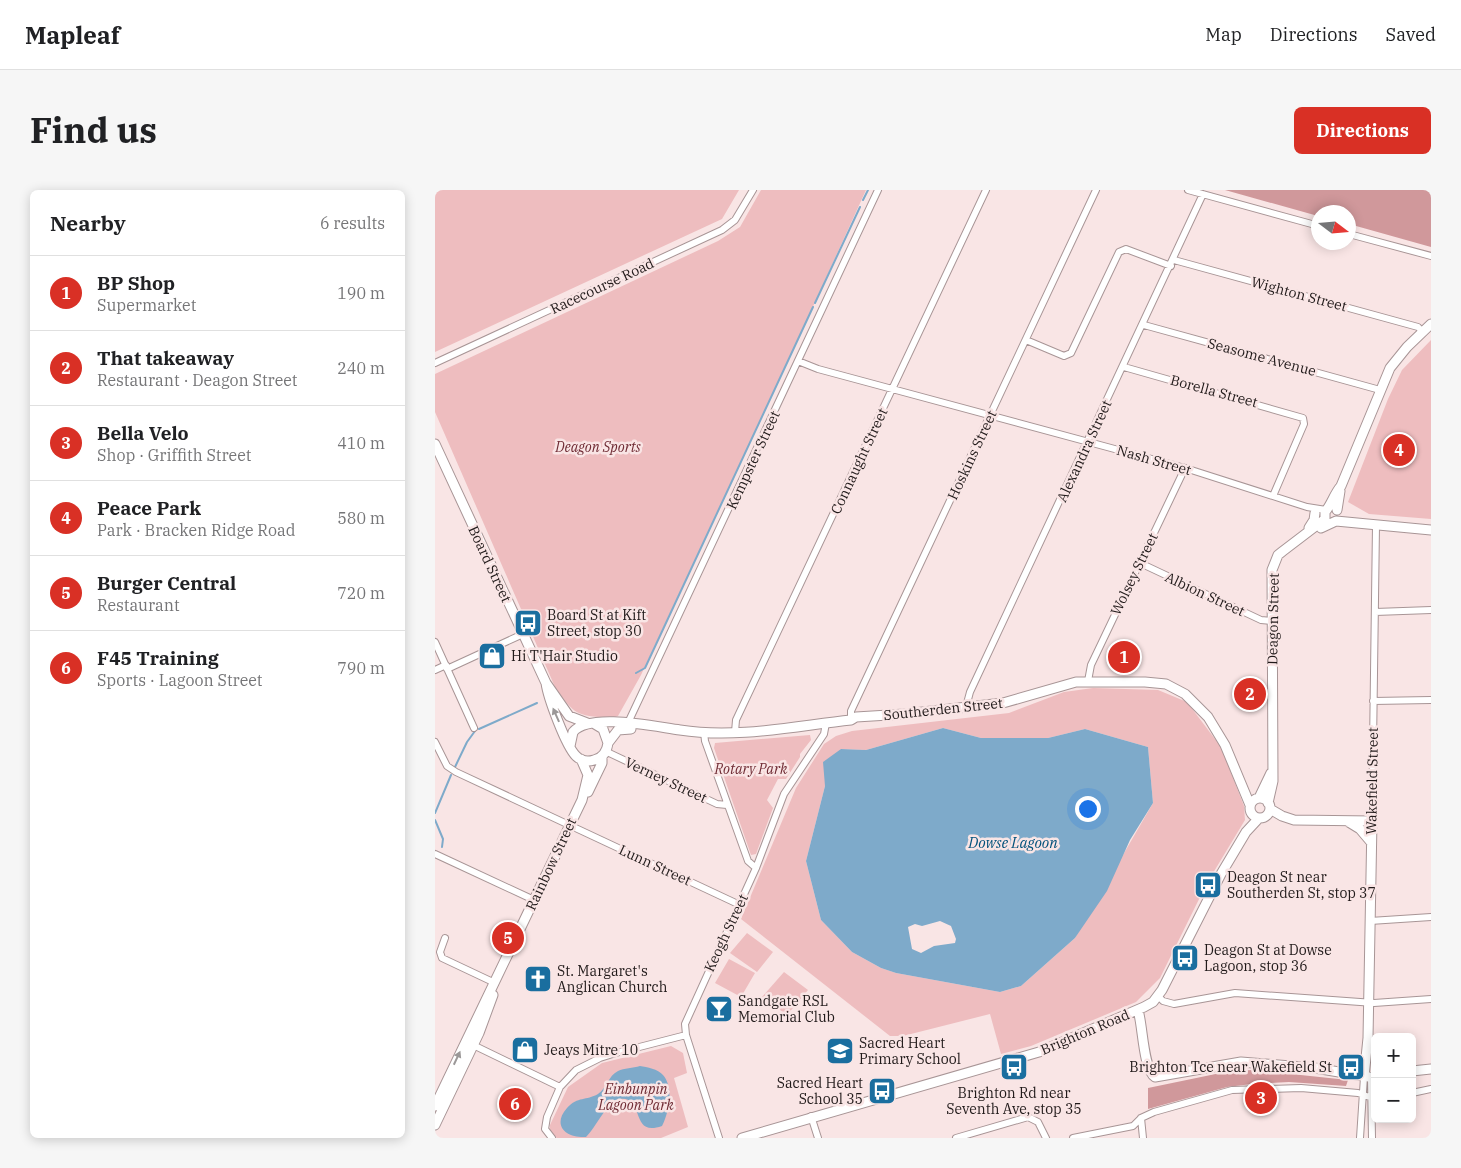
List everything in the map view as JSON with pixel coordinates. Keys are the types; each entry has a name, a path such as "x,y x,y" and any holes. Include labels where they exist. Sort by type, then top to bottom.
{"main road":[{"path":"1431,324 1394,361 1380,390 1341,486 1335,493 1331,515 1357,523 1431,530"},
{"name":"Board Street","path":"435,444 545,683 569,716 590,723"},
{"path":"1308,530 1314,520 1311,510"},
{"name":"Deagon Street","path":"1269,806 1273,781 1271,772 1271,578 1274,563 1283,550 1331,515"},
{"name":"Deagon Street","path":"1301,538 1308,536 1331,515"},
{"name":"Southerden Street","path":"590,723 666,732 680,730 735,732 851,720 857,717 905,714 1011,702 1065,683 1088,681 1159,683 1174,687 1185,694 1199,707 1215,728 1256,813"},
{"name":"Board Street","path":"545,683 548,697 570,746"},
{"path":"605,750 603,729 590,723 573,732 570,746 581,759 592,761 605,750 618,730 626,726"},
{"name":"Rainbow Street","path":"435,1124 438,1104 469,1044 489,990 495,983 582,800 590,790 602,763 605,750"},
{"name":"Rainbow Street","path":"581,759 588,775 582,800"},
{"name":"Deagon Street","path":"1258,798 1271,772"},
{"name":"Southerden Street","path":"1241,782 1282,816 1294,820"},
{"path":"1158,996 1221,874 1247,832 1256,813 1258,798"},
{"path":"1256,813 1269,806"},
{"path":"1256,813 1281,822 1294,820 1372,821"},
{"path":"1347,821 1360,830 1371,842"},
{"name":"Wakefield Street","path":"1370,1075 1368,1003 1372,821"},
{"name":"Brighton Road","path":"742,1138 811,1116 1039,1052 1138,1010 1158,996"},
{"path":"1138,1010 1144,1032 1148,1069 1155,1077 1241,1062 1370,1075"},
{"path":"1416,1071 1431,1069"},
{"path":"435,1124 435,1135"}],"street":[{"name":"Racecourse Road","path":"435,363 722,230 735,220 753,190"},
{"name":"Kempster Street","path":"626,726 878,190"},
{"name":"Connaught Street","path":"735,732 736,720 986,190"},
{"name":"Hoskins Street","path":"851,720 851,711 1096,190"},
{"path":"1188,190 1311,224"},
{"name":"Alexandra Street","path":"966,708 967,699 1173,263 1203,194"},
{"path":"1356,236 1431,256"},
{"name":"Wighton Street","path":"1026,340 1064,356 1071,353 1119,252 1126,249 1418,327 1423,332"},
{"name":"Seasome Avenue","path":"1144,325 1380,390"},
{"name":"Nash Street","path":"798,361 818,369 1185,468 1331,515"},
{"name":"Borella Street","path":"1124,367 1298,414 1303,418 1304,424 1273,496"},
{"name":"Wolsey Street","path":"1088,681 1091,665 1185,468"},
{"name":"Wakefield Street","path":"1372,821 1376,525"},
{"name":"Albion Street","path":"1140,563 1261,620 1271,621"},
{"path":"1375,612 1431,610"},
{"path":"435,670 447,667 523,634"},
{"path":"435,642 474,728"},
{"path":"1373,701 1431,700"},
{"path":"704,732 705,741 748,861 756,868 784,794 824,734 826,723"},
{"name":"Lunn Street","path":"435,742 451,769 740,905"},
{"name":"Verney Street","path":"605,750 717,804 727,805"},
{"path":"435,854 534,900"},
{"name":"Keogh Street","path":"719,1138 686,1035 686,1019 756,868"},
{"path":"1370,921 1431,917"},
{"path":"445,938 440,952 442,958 495,983"},
{"path":"1158,996 1163,1001 1174,1004 1235,993 1368,1003 1431,999"},
{"path":"552,1138 545,1129 545,1125 560,1087 569,1075 600,1058 686,1035"},
{"path":"469,1044 560,1087"},
{"path":"1359,1138 1362,1094 1370,1075"},
{"path":"1073,1138 1133,1126 1141,1118 1154,1112 1232,1090 1301,1088 1362,1094 1371,1097"},
{"path":"1416,1092 1431,1090"},
{"path":"811,1116 818,1138"},
{"path":"956,1138 1028,1117 1038,1122 1046,1138"},
{"path":"1141,1118 1143,1138"},
{"path":"1373,1123 1373,1138"}],"green space":[{"path":"435,190 739,190 722,219 435,352"},
{"name":"Deagon Sports","path":"761,190 866,190 641,675 618,716 608,718 582,714 568,705 555,687 435,412 435,374 718,241 740,227"},
{"path":"1431,340 1431,519 1369,514 1348,502 1388,399 1402,370"},
{"path":"1093,688 1158,690 1187,702 1221,747 1244,806 1245,820 1207,883 1160,978 1136,1002 1031,1046 1001,1054 990,1014 903,1036 890,1036 741,919 796,788 824,744 836,736 852,731 1009,713 1064,692","holes":["943,728 981,738 1048,738 1085,729 1148,747 1153,803 1075,938 1021,986 1000,992 896,973 881,968 852,952 821,920 806,861 825,786 841,749 866,750"]},
{"name":"Rotary Park","path":"810,735 811,740 800,754 786,779 778,779 767,800 773,808 756,854 751,855 714,748 715,743"},
{"path":"747,933 773,952 757,972 730,953"},
{"path":"729,959 755,973 741,997 715,983"},
{"path":"784,972 808,990 787,1015 762,997"},
{"name":"Einbunpin Lagoon Park","path":"671,1046 683,1053 687,1073 674,1078 688,1127 661,1138 557,1138 550,1132 550,1125 568,1087 602,1063"}],"shaded area":[{"path":"1225,190 1431,190 1431,247 1356,226 1356,205 1311,205 1311,214"},
{"path":"1253,1070 1348,1080 1346,1086 1289,1082 1227,1087 1148,1109 1148,1088 1230,1071"}],"water":[{"name":"Dowse Lagoon","path":"943,728 981,738 1048,738 1085,729 1148,747 1153,803 1130,840 1107,891 1075,938 1021,986 1000,992 896,973 881,968 852,952 821,920 806,861 825,786 823,762 841,749 866,750","holes":["940,921 951,926 956,939 955,943 934,946 921,953 912,949 908,927 915,924 922,926"]},
{"path":"640,1066 658,1071 666,1080 669,1100 667,1114 662,1126 652,1128 645,1126 641,1122 632,1103 619,1099 610,1105 586,1137 572,1135 563,1129 561,1120 571,1104 598,1094 618,1071"}],"waterway":[{"path":"863,200 868,190"},
{"path":"815,303 860,207"},
{"path":"636,673 645,668 813,307"},
{"path":"479,729 537,703"},
{"path":"455,767 467,742 475,731"},
{"path":"435,813 451,775"},
{"path":"435,820 443,839 442,847"}],"place":[{"name":"Peace Park","path":"1399,450"},
{"name":"Board St at Kift Street, stop 30","path":"528,623"},
{"name":"Hi T'Hair Studio","path":"492,656"},
{"name":"BP Shop","path":"1124,657"},
{"name":"That takeaway","path":"1250,694"},
{"name":"Deagon St near Southerden St, stop 37","path":"1208,885"},
{"name":"Burger Central","path":"508,938"},
{"name":"Deagon St at Dowse Lagoon, stop 36","path":"1185,958"},
{"name":"St. Margaret's Anglican Church","path":"538,979"},
{"name":"Sandgate RSL Memorial Club","path":"719,1009"},
{"name":"Jeays Mitre 10","path":"525,1050"},
{"name":"Sacred Heart Primary School","path":"840,1051"},
{"name":"Brighton Rd near Seventh Ave, stop 35","path":"1014,1067"},
{"name":"Brighton Tce near Wakefield St","path":"1351,1067"},
{"name":"Sacred Heart School 35","path":"882,1091"},
{"name":"Bella Velo","path":"1261,1098"},
{"name":"F45 Training","path":"515,1104"}]}
